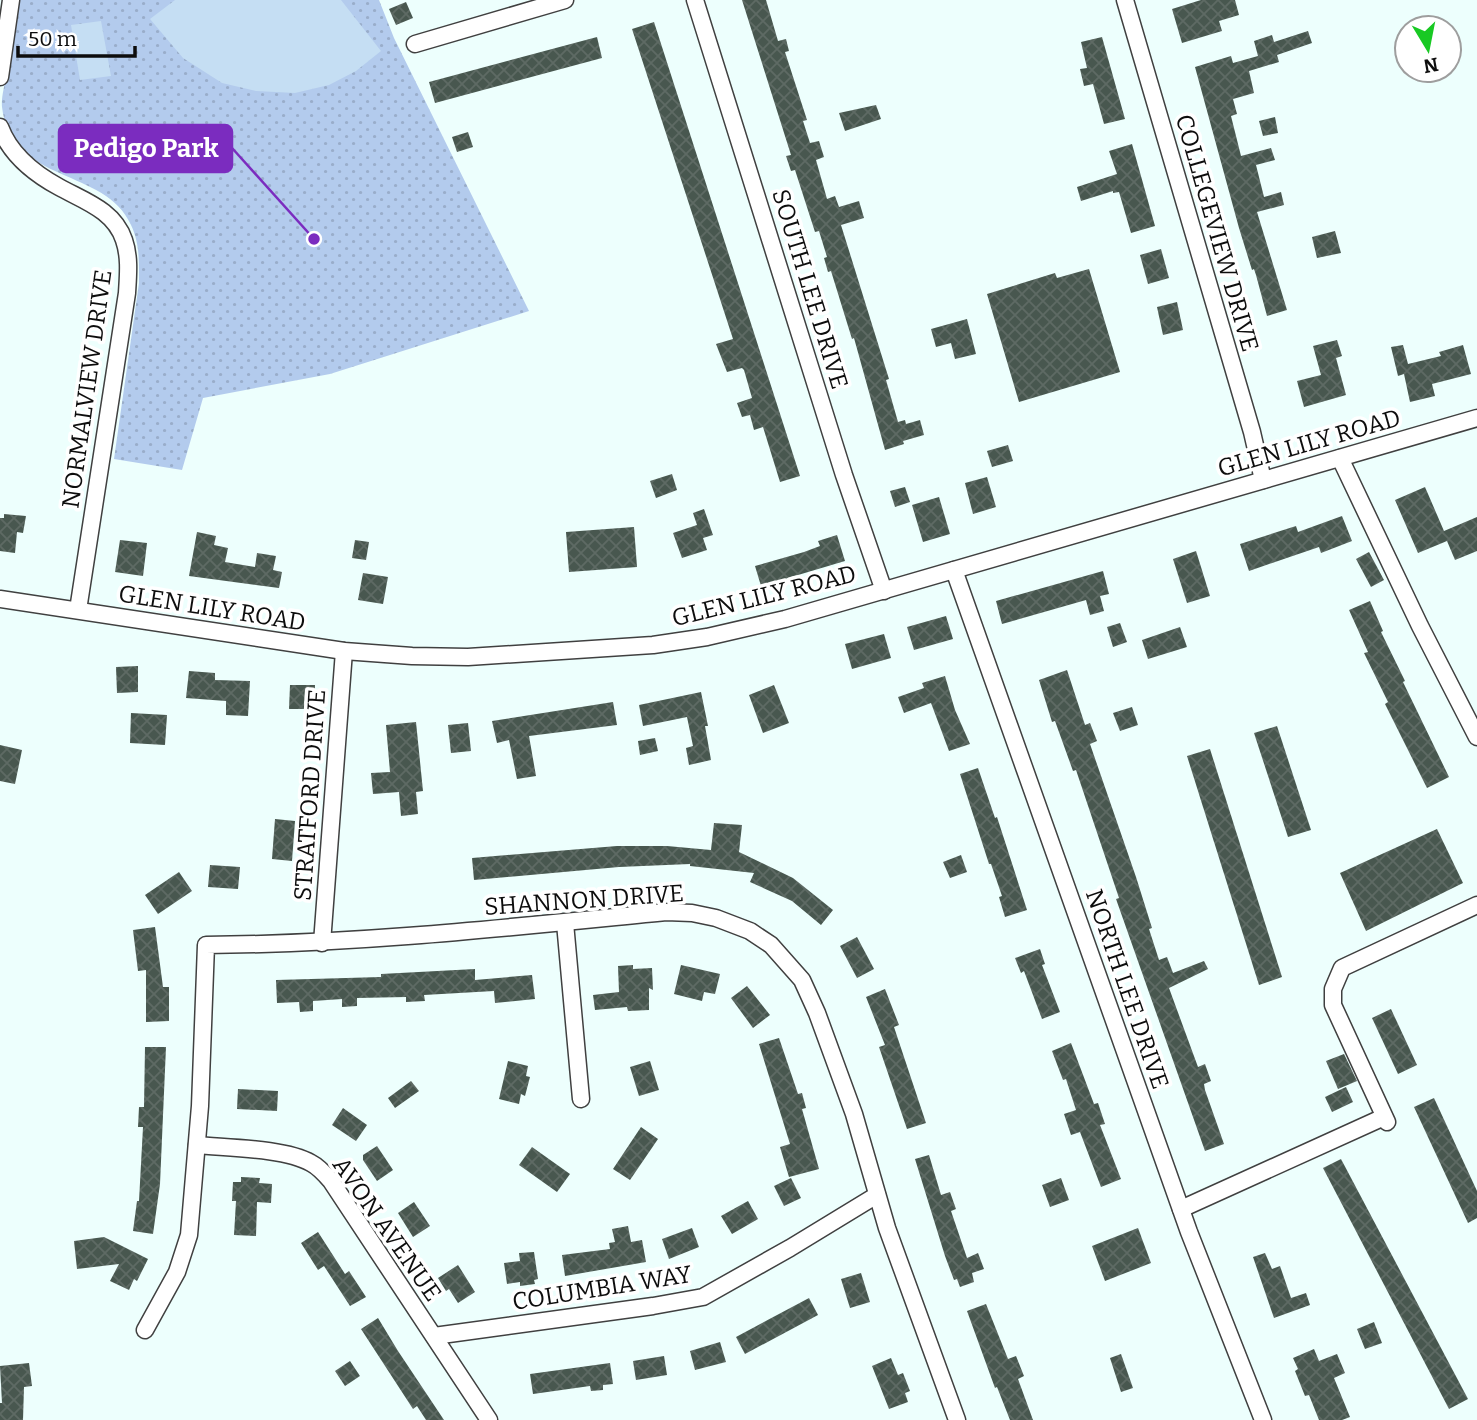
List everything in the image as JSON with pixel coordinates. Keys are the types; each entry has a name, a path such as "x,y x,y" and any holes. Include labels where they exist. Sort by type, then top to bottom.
{"street":[{"path":"0,77 11,0"},
{"path":"505,0 511,16"},
{"path":"415,44 565,0"},
{"name":"SOUTH LEE DRIVE","path":"695,0 844,475 884,591"},
{"name":"COLLEGEVIEW DRIVE","path":"1125,0 1252,432 1263,480"},
{"name":"NORMALVIEW DRIVE","path":"0,127 5,151 38,174 105,212 121,232 128,256 122,325 78,610"},
{"name":"GLEN LILY ROAD","path":"0,599 344,651 412,656 468,657 653,645 748,628 884,591 1477,418"},
{"path":"1340,458 1425,636 1477,737"},
{"name":"NORTH LEE DRIVE","path":"954,570 1181,1209 1263,1420"},
{"name":"STRATFORD DRIVE","path":"322,943 344,651"},
{"path":"1181,1209 1385,1119 1333,1005 1332,989 1342,968 1477,905"},
{"name":"SHANNON DRIVE","path":"197,1144 206,945 322,943 666,912 692,913 728,921 771,945 796,971 812,1002 854,1114 906,1285 957,1420"},
{"path":"565,923 581,1099"},
{"path":"145,1331 184,1254 192,1213 197,1144"},
{"name":"AVON AVENUE","path":"197,1144 281,1154 307,1161 317,1167 331,1181 489,1420"},
{"name":"COLUMBIA WAY","path":"434,1336 703,1297 877,1195"}],"shaded area":[{"path":"18,0 379,0 394,38 529,311 330,374 203,398 182,470 114,459 139,283 136,239 119,206 102,193 40,163 22,150 9,132 2,99"},
{"path":"175,0 341,0 381,51 356,71 329,85 295,93 256,91 222,83 183,58 150,19"},
{"path":"101,21 111,76 80,80 71,25"}],"building":[{"path":"742,0 766,0 778,41 786,39 789,51 785,52 807,120 803,121 810,143 819,141 824,157 816,160 827,199 835,196 839,207 859,201 864,218 841,225 889,379 886,380 898,422 905,420 906,424 920,420 924,435 903,441 904,444 885,450 854,338 852,339 831,271 828,272 824,258 827,257 819,231 815,232 795,170 791,171 786,156 791,155"},
{"path":"1201,0 1235,0 1239,15 1219,21 1222,31 1182,43 1172,9"},
{"path":"406,2 413,18 396,25 389,9"},
{"path":"654,22 800,476 780,482 763,427 754,430 750,415 742,417 737,403 752,398 744,370 742,368 727,372 716,344 733,339 632,29"},
{"path":"1308,31 1312,43 1277,55 1279,62 1249,71 1254,93 1233,99 1237,114 1231,116 1241,156 1271,148 1275,160 1256,165 1264,197 1281,192 1284,205 1257,212 1287,310 1267,316 1239,228 1195,67 1231,56 1233,63 1258,56 1254,41 1272,35 1274,42"},
{"path":"597,37 602,58 435,103 429,82"},
{"path":"1102,37 1125,119 1104,124 1093,84 1084,86 1080,69 1087,68 1081,42"},
{"path":"876,105 881,119 845,131 839,113"},
{"path":"1275,117 1278,133 1263,136 1259,121"},
{"path":"468,132 473,147 457,152 452,137"},
{"path":"1132,144 1155,226 1131,233 1119,192 1113,191 1081,201 1077,187 1117,174 1109,151"},
{"path":"1335,231 1341,253 1317,258 1312,237"},
{"path":"1161,249 1169,278 1148,284 1140,255"},
{"path":"1089,269 1120,372 1019,402 987,294 1055,273 1057,278"},
{"path":"1177,302 1183,330 1163,335 1157,307"},
{"path":"967,319 976,354 955,359 951,343 936,347 931,329"},
{"path":"1337,340 1342,356 1336,358 1346,395 1304,407 1297,381 1321,375 1313,346"},
{"path":"1403,345 1408,364 1441,356 1439,352 1463,345 1471,374 1432,384 1435,396 1410,402 1404,374 1398,376 1391,347"},
{"path":"1008,445 1013,461 992,467 987,451"},
{"path":"672,474 677,490 656,498 650,481"},
{"path":"987,477 996,507 973,514 965,483"},
{"path":"905,487 910,502 895,507 890,491"},
{"path":"1425,487 1444,531 1477,517 1477,551 1455,560 1447,541 1418,553 1395,500"},
{"path":"939,497 950,534 923,542 912,505"},
{"path":"704,509 713,535 703,538 707,550 682,558 673,533 697,525 693,513"},
{"path":"4,514 26,516 23,533 17,532 15,553 0,551 0,518 4,518"},
{"path":"1342,516 1352,541 1321,553 1319,547 1249,571 1240,544 1296,526 1298,532"},
{"path":"634,527 637,567 569,572 566,532"},
{"path":"197,532 216,536 214,545 228,548 225,562 255,567 257,553 276,556 273,570 282,572 279,588 189,576"},
{"path":"837,535 845,561 761,586 755,566 820,546 818,541"},
{"path":"120,540 147,543 143,576 115,572"},
{"path":"355,540 369,542 366,560 352,558"},
{"path":"1196,551 1210,596 1187,603 1173,559"},
{"path":"1369,552 1384,580 1371,587 1356,559"},
{"path":"1103,571 1109,594 1100,596 1104,611 1090,615 1086,600 1002,624 996,601"},
{"path":"363,573 388,577 383,604 358,600"},
{"path":"1370,601 1383,631 1381,632 1405,681 1403,682 1449,777 1427,788 1385,704 1388,702 1364,653 1368,652 1349,610"},
{"path":"946,616 953,639 914,650 907,627"},
{"path":"1120,623 1127,642 1113,647 1107,627"},
{"path":"1180,627 1187,647 1148,659 1142,640"},
{"path":"884,634 891,658 852,669 845,644"},
{"path":"138,666 138,692 117,693 116,667"},
{"path":"1067,670 1085,725 1090,723 1097,741 1090,744 1136,877 1159,960 1167,957 1173,973 1204,961 1208,969 1169,988 1198,1067 1205,1064 1211,1081 1204,1084 1205,1090 1224,1144 1205,1151 1116,899 1119,898 1076,770 1073,771 1055,721 1052,722 1039,680"},
{"path":"189,671 215,673 215,680 250,681 248,716 226,715 226,701 186,698"},
{"path":"945,676 955,710 970,744 949,751 931,703 904,713 898,697 924,688 922,683"},
{"path":"290,685 315,685 314,709 289,709"},
{"path":"774,685 789,723 763,733 749,695"},
{"path":"701,692 711,760 689,765 686,748 693,746 687,717 643,726 639,705"},
{"path":"613,702 617,725 529,736 536,776 517,779 509,740 497,743 492,721"},
{"path":"1132,707 1138,725 1120,731 1113,713"},
{"path":"131,713 167,715 165,745 130,743"},
{"path":"416,722 423,791 416,792 418,814 401,816 399,792 373,794 371,773 390,772 386,725"},
{"path":"468,723 471,751 451,753 448,725"},
{"path":"1277,726 1311,830 1288,837 1254,733"},
{"path":"655,738 658,751 640,755 638,741"},
{"path":"0,745 22,750 15,784 0,781"},
{"path":"1210,749 1282,977 1259,985 1187,756"},
{"path":"978,768 1027,910 1005,917 999,897 1002,896 960,774"},
{"path":"275,819 295,821 292,861 272,859"},
{"path":"714,823 742,825 739,852 793,878 833,910 821,925 792,901 750,882 754,873 690,864 619,867 474,880 472,858 617,846 667,846 711,850"},
{"path":"1437,829 1463,883 1366,931 1340,873"},
{"path":"961,855 967,872 950,878 943,862"},
{"path":"210,865 240,867 238,889 208,887"},
{"path":"179,872 192,891 158,914 145,895"},
{"path":"155,927 163,987 169,987 169,1021 146,1022 146,970 138,971 133,930"},
{"path":"857,937 874,969 857,978 840,946"},
{"path":"1040,949 1045,964 1042,965 1060,1012 1042,1019 1024,971 1021,973 1015,958"},
{"path":"633,965 633,969 652,968 653,990 649,988 649,1010 628,1011 627,1007 595,1010 593,995 619,992 618,966"},
{"path":"681,965 720,974 715,994 704,992 702,1001 674,994"},
{"path":"475,969 475,980 532,975 535,999 495,1003 494,991 424,995 425,1001 406,1002 406,997 357,998 357,1006 342,1007 342,999 313,1001 313,1011 300,1012 299,1002 277,1003 276,980 381,977 381,974"},
{"path":"747,986 770,1015 753,1028 731,998"},
{"path":"885,989 899,1025 894,1027 926,1123 907,1129 879,1047 885,1045 866,997"},
{"path":"1391,1009 1417,1065 1398,1074 1372,1018"},
{"path":"779,1038 798,1094 802,1093 806,1108 802,1109 819,1169 789,1177 780,1147 790,1144 759,1044"},
{"path":"1071,1043 1094,1104 1098,1103 1105,1124 1100,1125 1121,1179 1101,1187 1080,1132 1071,1135 1064,1114 1076,1110 1066,1079 1063,1080 1052,1051"},
{"path":"145,1047 166,1047 160,1184 153,1234 133,1231 139,1201 143,1127 138,1127 139,1107 144,1107"},
{"path":"1344,1054 1357,1081 1338,1089 1326,1061"},
{"path":"508,1061 528,1066 526,1076 530,1077 525,1096 521,1094 519,1104 499,1099"},
{"path":"650,1061 659,1090 639,1096 630,1067"},
{"path":"411,1081 419,1091 395,1108 388,1098"},
{"path":"1346,1087 1353,1102 1332,1112 1325,1097"},
{"path":"238,1089 278,1091 277,1111 237,1109"},
{"path":"1434,1098 1477,1191 1477,1218 1468,1223 1414,1107"},
{"path":"343,1108 367,1125 356,1141 332,1125"},
{"path":"641,1127 658,1139 630,1180 613,1169"},
{"path":"377,1146 393,1170 377,1181 363,1160 363,1155"},
{"path":"532,1147 570,1174 557,1192 519,1165"},
{"path":"929,1155 941,1195 950,1192 956,1209 951,1211 967,1258 978,1253 984,1269 972,1273 974,1282 960,1287 957,1279 954,1280 945,1256 915,1159"},
{"path":"1341,1159 1468,1399 1449,1409 1323,1168"},
{"path":"241,1177 260,1178 259,1183 272,1184 271,1203 257,1202 256,1236 234,1235 236,1201 232,1201 233,1182 241,1182"},
{"path":"791,1178 801,1198 784,1206 774,1186"},
{"path":"1061,1178 1069,1200 1050,1207 1042,1185"},
{"path":"748,1201 758,1219 732,1234 721,1216"},
{"path":"414,1202 430,1226 413,1237 398,1213"},
{"path":"628,1226 631,1242 642,1240 646,1262 565,1276 562,1255 610,1249 609,1243 615,1242 612,1229"},
{"path":"692,1228 699,1247 669,1259 662,1239"},
{"path":"1138,1228 1151,1263 1105,1281 1092,1246"},
{"path":"318,1232 345,1274 349,1271 366,1297 350,1306 324,1266 318,1270 301,1243"},
{"path":"104,1237 148,1259 137,1281 134,1279 129,1290 110,1281 119,1264 77,1269 74,1241"},
{"path":"534,1252 538,1279 534,1280 535,1284 507,1284 504,1263 520,1261 519,1253"},
{"path":"1265,1253 1272,1269 1280,1266 1291,1298 1306,1293 1310,1305 1274,1318 1253,1257"},
{"path":"458,1265 475,1292 458,1303 438,1278"},
{"path":"861,1273 870,1302 850,1308 841,1279"},
{"path":"809,1298 818,1315 745,1354 736,1337"},
{"path":"986,1304 1008,1359 1016,1356 1024,1376 1018,1379 1033,1420 1010,1420 997,1387 995,1388 967,1311"},
{"path":"378,1318 444,1420 426,1420 417,1406 413,1409 361,1329"},
{"path":"1374,1322 1382,1343 1365,1349 1357,1329"},
{"path":"720,1342 726,1362 695,1370 690,1351"},
{"path":"1314,1349 1319,1361 1337,1354 1345,1373 1334,1378 1350,1417 1342,1420 1319,1420 1309,1395 1305,1396 1293,1358"},
{"path":"1121,1354 1133,1388 1121,1392 1110,1358"},
{"path":"664,1356 667,1375 636,1380 633,1361"},
{"path":"891,1358 898,1375 903,1373 910,1391 905,1393 908,1402 889,1409 872,1366"},
{"path":"350,1361 360,1376 345,1386 335,1371"},
{"path":"29,1363 32,1386 24,1387 23,1420 0,1420 0,1366"},
{"path":"610,1363 613,1384 603,1385 603,1390 591,1391 590,1386 533,1394 530,1374"}],"place":[{"name":"Pedigo Park","path":"314,239"}]}
